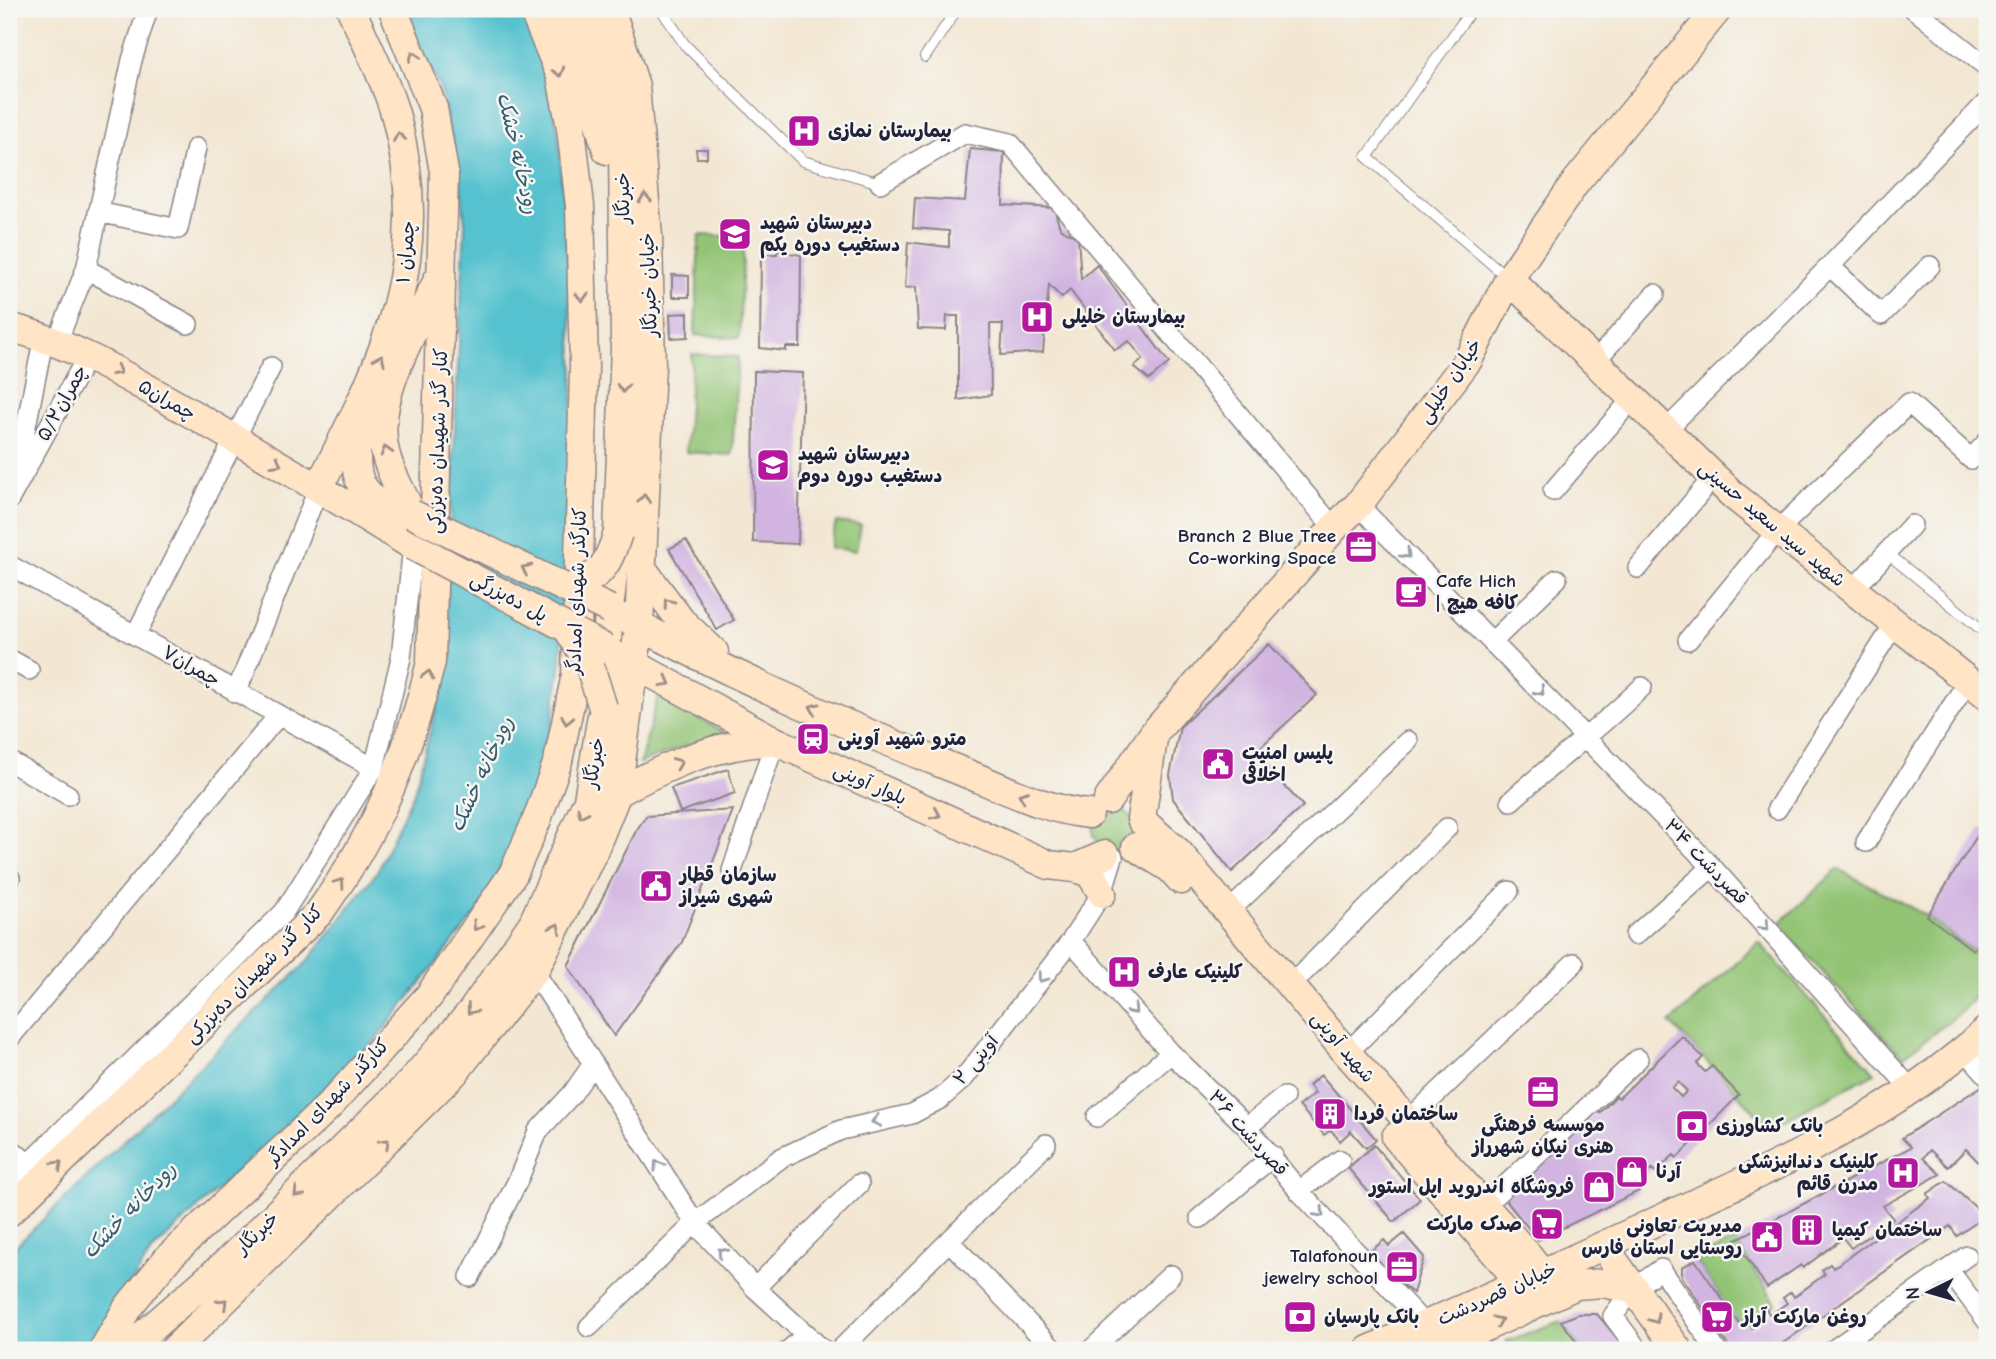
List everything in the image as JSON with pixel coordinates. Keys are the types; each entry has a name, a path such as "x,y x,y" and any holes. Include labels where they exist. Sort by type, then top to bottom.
{"main road":[{"name":"چمران ۱","path":"319,487 359,408 388,339 402,295 408,258 409,205 396,117 351,9"},
{"name":"کنار گذر شهیدان ده‌بزرکی","path":"9,1212 318,913 349,870 384,807 414,730 431,662 444,267 444,172 433,108 393,9"},
{"name":"کنارگذر شهدای امدادگر","path":"103,1350 128,1307 168,1258 329,1106 429,996 513,874 536,822 558,761 576,674 584,368 580,206 571,128 561,76 533,9"},
{"path":"553,9 587,84 610,159 624,245"},
{"name":"خبرنگار","path":"126,1350 225,1264 410,1083 472,1010 533,923 588,800 603,708 609,609 618,533 625,345 624,245 622,145 612,92 590,29 579,9"},
{"name":"خیابان خبرنگار","path":"606,9 615,23 635,86 648,236 651,365 641,567"},
{"name":"خیابان خلیلی","path":"1098,807 1154,733 1334,528 1358,506 1468,360 1509,279 1576,183 1718,9"},
{"path":"412,514 393,475 383,441 383,406 444,267"},
{"name":"شهید سید سعید حسینی","path":"1509,279 1714,476 1894,625 1978,689"},
{"name":"چمران۵","path":"9,327 50,339 88,355 319,487"},
{"name":"پل ده‌بزرگی","path":"359,408 357,448 360,485 369,498 412,514 609,609"},
{"name":"پل ده‌بزرگی","path":"319,487 413,546 606,649"},
{"path":"568,589 596,577 607,564 618,533"},
{"path":"641,567 681,621 732,670"},
{"name":"خبرنگار","path":"174,1350 454,1073 534,971 593,852 617,793 635,665 641,567"},
{"path":"609,609 732,670 927,758 1053,807 1098,807 1128,803 1127,840"},
{"path":"568,629 593,671 603,708"},
{"name":"بلوار آوینی","path":"606,649 775,741 1049,865 1075,868"},
{"path":"1075,868 1127,840 1154,733"},
{"path":"617,793 654,772 704,752 750,742 775,741"},
{"path":"1098,807 1085,828 1089,842 1127,840"},
{"name":"شهید آوینی","path":"1127,840 1178,852 1347,1054 1484,1206 1536,1285"},
{"name":"شهید آوینی","path":"1127,840 1171,869 1536,1285"},
{"path":"1075,868 1090,873 1102,892"},
{"name":"خیابان قصردشت","path":"1370,1350 1443,1342 1536,1285 1588,1268 1912,1090 1987,1030"},
{"path":"1588,1268 1633,1289 1678,1350"},
{"name":"خیابان قصردشت","path":"1536,1285 1588,1268"},
{"name":"خیابان قصردشت","path":"1588,1268 1603,1283 1633,1289"}],"street":[{"name":"چمران۵/۲","path":"10,497 50,339 86,269 132,61 148,9"},
{"path":"1913,9 1987,67"},
{"path":"1666,430 1830,266 1987,102"},
{"path":"880,183 965,133 1010,143 1334,528"},
{"path":"98,212 178,229 196,148"},
{"path":"1830,266 1881,315 1930,267"},
{"path":"86,269 188,324"},
{"path":"1595,362 1655,294"},
{"name":"چمران۵/۲","path":"10,497 88,355"},
{"path":"136,634 271,366"},
{"path":"1553,491 1633,398"},
{"path":"1688,640 1778,530 1909,403 1971,459 1987,442"},
{"path":"1638,568 1714,476"},
{"path":"236,693 319,487"},
{"name":"قصردشت ۳۴","path":"1358,506 1494,640 1583,737 1712,867 1912,1090"},
{"path":"1853,591 1912,526"},
{"path":"9,1183 284,912 374,768 401,658 413,546"},
{"name":"چمران۷","path":"9,565 374,768"},
{"path":"1494,640 1557,579"},
{"path":"1777,809 1894,625"},
{"path":"9,659 29,670"},
{"path":"1511,801 1583,737 1599,729 1642,687"},
{"path":"1866,842 1978,689"},
{"path":"9,1039 278,716"},
{"path":"732,871 775,741"},
{"path":"1229,911 1408,741"},
{"path":"9,761 68,795"},
{"path":"1291,985 1447,828"},
{"name":"۲ آوینی","path":"589,1327 695,1223 781,1158 841,1129 912,1114 940,1099 964,1078 1071,941 1102,892 1127,840"},
{"path":"1635,935 1712,867"},
{"path":"1347,1054 1509,891"},
{"name":"۳۶ قصردشت","path":"1071,941 1171,1053 1247,1127 1299,1191 1443,1342"},
{"path":"1407,1122 1574,963"},
{"path":"534,971 695,1223 755,1288 823,1350"},
{"path":"1965,1050 1987,1076"},
{"path":"1097,1117 1171,1053"},
{"path":"1484,1206 1638,1059"},
{"path":"470,1277 512,1192 538,1131 572,1094 593,1063"},
{"path":"1247,1127 1284,1097"},
{"path":"840,1350 1045,1144"},
{"path":"9,1147 28,1164"},
{"path":"1200,1218 1273,1156"},
{"path":"1299,1191 1340,1160"},
{"path":"755,1288 859,1184"},
{"path":"949,1241 1054,1350"},
{"path":"1833,1350 1967,1256"},
{"path":"1638,1350 1613,1316 1633,1289 1661,1269 1716,1350"},
{"path":"1948,1269 1987,1321"},
{"path":"1091,1350 1171,1275"},
{"path":"789,1350 807,1334"}],"lane":[{"path":"661,9 685,45 803,161 880,183"},
{"path":"925,57 957,9"},
{"path":"1472,9 1367,157 1509,279"},
{"path":"1887,553 1987,634"}],"green space":[{"path":"699,235 744,237 739,338 695,335"},
{"path":"692,354 738,357 732,455 686,452"},
{"path":"836,522 861,525 856,551 830,548"},
{"path":"658,696 725,732 640,763"},
{"path":"1114,808 1129,814 1135,829 1129,844 1114,850 1099,844 1093,829 1099,814"},
{"path":"1838,869 1927,916 1987,961 1987,984 1961,1012 1903,1057 1778,925"},
{"path":"1759,942 1875,1073 1770,1128 1670,1023"},
{"path":"1735,1240 1776,1303 1741,1326 1695,1260"},
{"path":"1561,1321 1583,1350 1513,1350 1506,1341"}],"water":[{"name":"رودخانه خشک","path":"403,9 522,9 545,52 559,139 574,369 561,662 548,755 519,830 478,911 373,1043 151,1252 88,1350 9,1350 9,1253 307,962 377,872 414,792 442,686 465,225 461,184 441,91"}],"building":[{"path":"696,149 707,149 707,158 697,158"},
{"path":"970,149 1004,152 1003,205 1054,208 1060,228 1078,238 1081,279 1097,265 1169,363 1149,380 1134,367 1143,359 1129,341 1115,350 1070,290 1062,298 1049,285 1043,352 1001,355 1003,324 990,324 991,395 958,400 958,316 947,316 946,330 918,329 916,287 905,288 908,242 949,247 949,231 913,228 915,198 965,201"},
{"path":"777,251 801,255 800,347 786,347 786,351 760,348 761,254 777,254"},
{"path":"672,275 689,276 689,297 672,297"},
{"path":"688,313 688,337 671,338 670,314"},
{"path":"754,371 803,373 798,544 753,542"},
{"path":"686,540 734,620 717,630 669,549"},
{"name":"پلیس امنیت اخلاقی","path":"1269,644 1317,695 1254,753 1303,806 1232,872 1173,799 1170,775 1180,727"},
{"path":"728,769 735,793 680,812 671,788"},
{"name":"سازمان قطار شهری شیراز","path":"733,810 682,942 614,1036 568,966 636,831 646,816"},
{"path":"1982,828 1987,832 1987,931 1973,950 1927,916"},
{"path":"1682,1036 1703,1057 1697,1064 1705,1072 1712,1066 1739,1095 1677,1158 1674,1155 1655,1172 1652,1169 1634,1186 1639,1191 1538,1240 1503,1197 1597,1110 1600,1113 1616,1096 1619,1098","holes":["1678,1082 1687,1091 1681,1097 1672,1088"]},
{"name":"ساختمان فردا","path":"1321,1075 1376,1139 1366,1148 1351,1131 1340,1141 1331,1130 1324,1135 1299,1106 1315,1093 1309,1085"},
{"path":"1982,1086 1987,1091 1987,1171 1966,1149 1948,1167 1930,1150 1923,1158 1940,1174 1883,1206 1893,1219 1851,1248 1843,1238 1803,1268 1801,1265 1767,1288 1735,1240 1911,1147 1902,1138"},
{"path":"1374,1145 1420,1199 1394,1222 1348,1168"},
{"path":"1946,1181 1985,1216 1957,1236 1950,1226 1773,1350 1731,1350 1682,1277 1682,1267 1695,1260 1741,1326 1748,1322 1752,1328 1763,1320 1759,1315 1766,1309 1770,1315 1787,1303 1783,1298 1791,1292 1794,1297 1825,1274 1822,1270 1830,1264 1833,1268 1930,1198 1927,1194"},
{"name":"Talafonoun jewelry school","path":"1404,1234 1424,1257 1413,1293 1392,1277 1371,1251 1384,1240 1389,1246"},
{"path":"1578,1314 1597,1314 1627,1350 1583,1350 1561,1321"}],"place":[{"name":"بیمارستان نمازی","path":"804,131"},
{"name":"دبیرستان شهید دستغیب دوره یکم","path":"735,234"},
{"name":"بیمارستان خلیلی","path":"1037,317"},
{"name":"دبیرستان شهید دستغیب دوره دوم","path":"773,465"},
{"name":"Branch 2 Blue Tree Co-working Space","path":"1361,547"},
{"name":"Cafe Hich | کافه هیچ","path":"1411,592"},
{"name":"مترو شهید آوینی","path":"813,739"},
{"name":"پلیس امنیت اخلاقی","path":"1218,764"},
{"name":"سازمان قطار شهری شیراز","path":"656,886"},
{"name":"کلینیک عارف","path":"1124,972"},
{"name":"موسسه فرهنگی هنری نیکان شهرراز","path":"1543,1092"},
{"name":"ساختمان فردا","path":"1330,1114"},
{"name":"بانک کشاورزی","path":"1692,1126"},
{"name":"آرنا","path":"1632,1172"},
{"name":"کلینیک دندانپزشکی مدرن قائم","path":"1903,1173"},
{"name":"فروشگاه اندروید اپل استور","path":"1599,1187"},
{"name":"صدک مارکت","path":"1547,1224"},
{"name":"ساختمان کیمیا","path":"1807,1230"},
{"name":"مدیریت تعاونی روستایی استان فارس","path":"1767,1237"},
{"name":"Talafonoun jewelry school","path":"1402,1267"},
{"name":"بانک پارسیان","path":"1300,1317"},
{"name":"روغن مارکت آراز","path":"1717,1317"}]}
